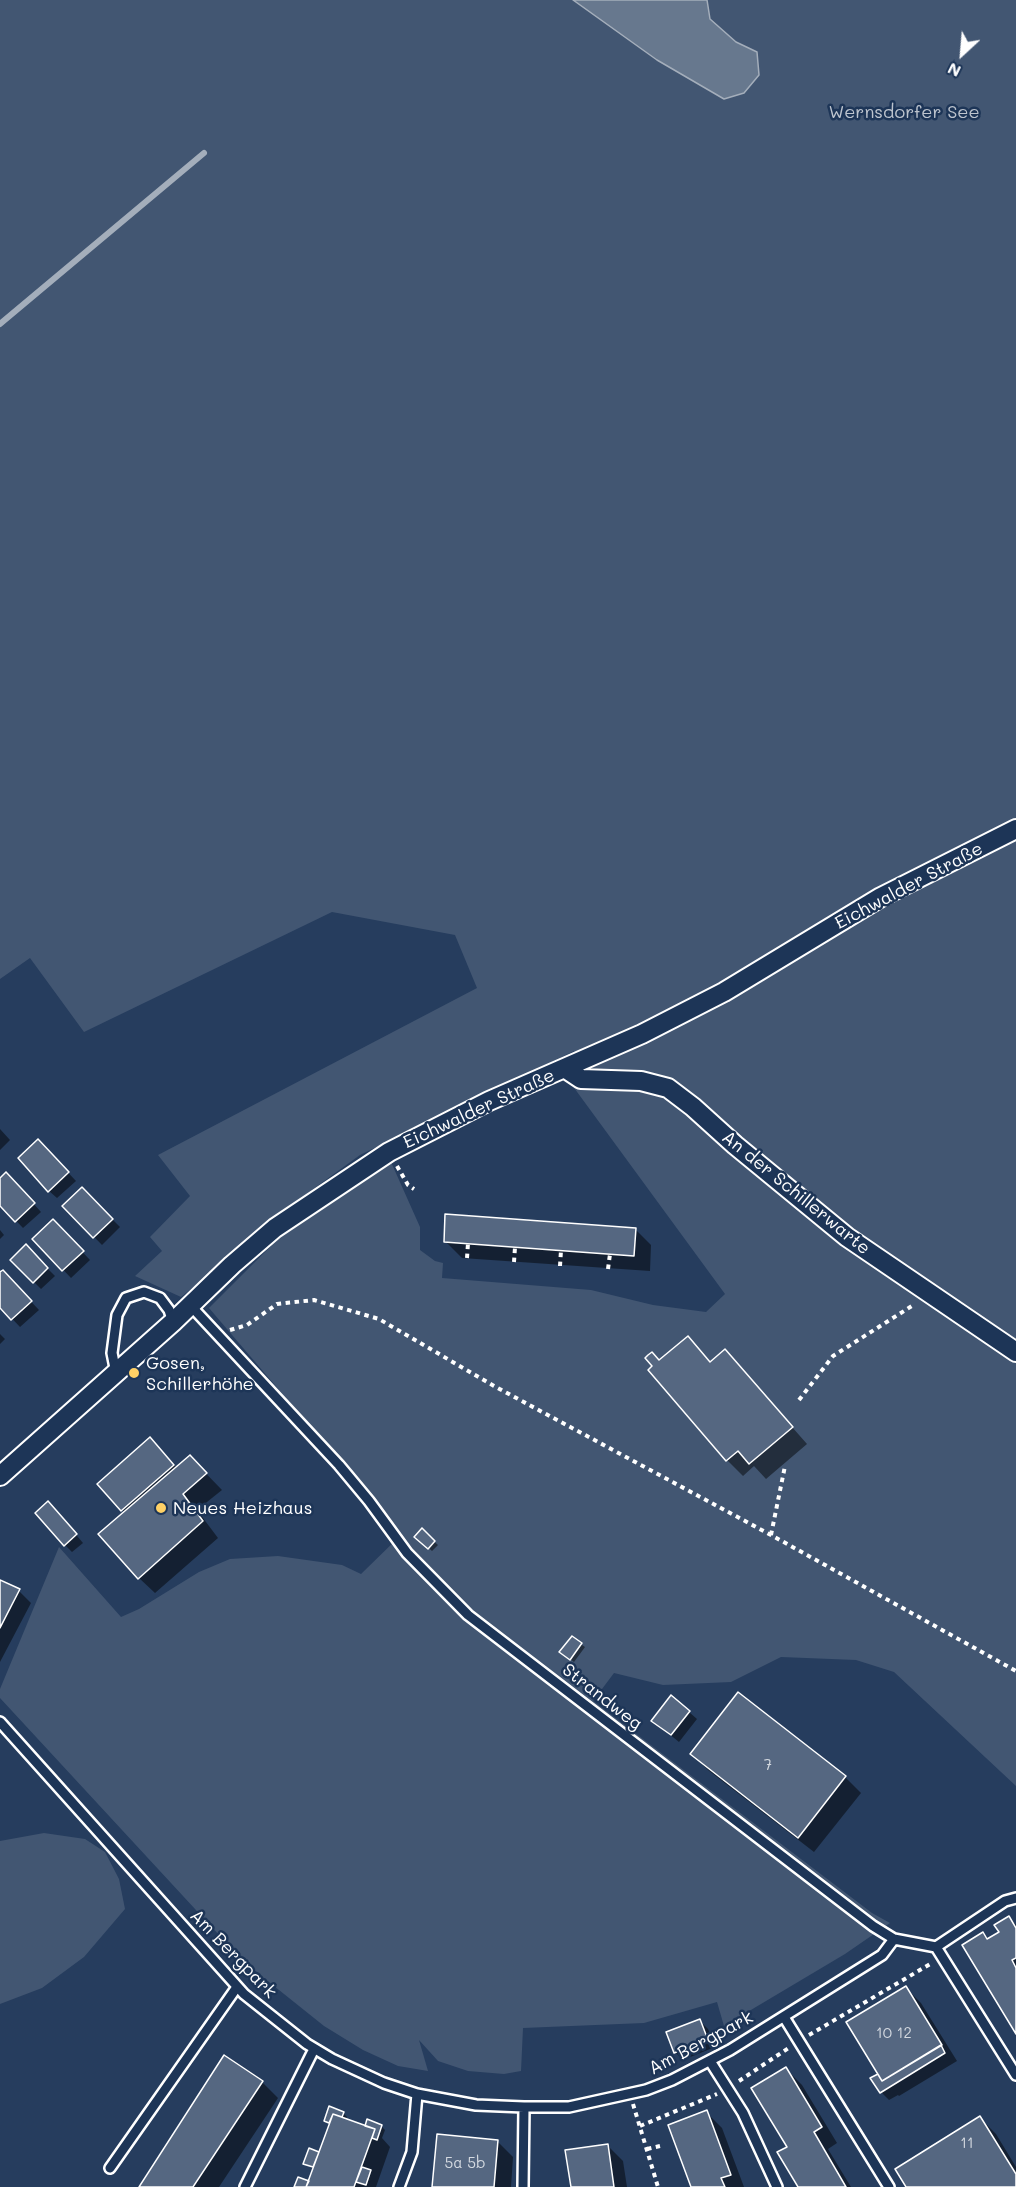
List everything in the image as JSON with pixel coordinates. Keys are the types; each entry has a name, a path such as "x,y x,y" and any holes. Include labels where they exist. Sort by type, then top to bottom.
{"street":[{"name":"Eichwalder Straße","path":"0,1476 275,1228 389,1152 478,1106 642,1034 724,992 881,897 1016,829"},
{"name":"An der Schillerwarte","path":"566,1069 581,1079 641,1081 668,1088 847,1237 1016,1352"}],"lane":[{"path":"116,1373 112,1353 117,1315 126,1298 144,1292 160,1298 169,1310 173,1322"},
{"name":"Strandweg","path":"190,1305 339,1466 369,1501 407,1553 468,1615 873,1926 894,1939 936,1947"},
{"name":"Am Bergpark","path":"0,1722 237,1987 314,2049 354,2070 417,2094 476,2104 569,2107 630,2094 672,2080 710,2061 882,1955 894,1939"},
{"path":"1016,1898 1005,1901 936,1947 1016,2075"},
{"path":"110,2168 237,1987"},
{"path":"784,2017 889,2187"},
{"path":"245,2187 314,2049"},
{"path":"710,2061 743,2113 777,2187"},
{"path":"399,2187 412,2152 417,2094"},
{"path":"523,2187 524,2107"}],"path":[{"path":"389,1152 408,1185 414,1189"},
{"path":"467,1258 468,1243"},
{"path":"514,1247 514,1262"},
{"path":"560,1266 561,1250"},
{"path":"608,1269 610,1254"},
{"path":"799,1400 833,1356 930,1294"},
{"path":"217,1334 247,1325 276,1304 314,1300 380,1319 494,1386 771,1535 1016,1671"},
{"path":"771,1535 785,1466"},
{"path":"630,2094 658,2187"},
{"path":"647,2149 660,2146"}],"green space":[{"name":"Wernsdorfer See","path":"0,0 1016,0 1016,1786 894,1672 856,1660 781,1657 731,1682 663,1685 614,1673 593,1701 872,1913 890,1923 845,1954 724,2026 717,2002 644,2023 523,2028 521,2071 504,2074 468,2071 438,2061 419,2040 428,2071 398,2066 363,2050 324,2026 244,1962 0,1698 0,1689 59,1547 121,1617 139,1609 199,1572 230,1559 278,1556 342,1565 361,1574 402,1534 209,1308 282,1235 391,1162 420,1227 420,1250 435,1261 443,1263 442,1278 591,1290 653,1305 706,1312 725,1294 572,1085 591,1072 574,1051 360,1155 309,1192 181,1297 135,1276 162,1251 150,1237 190,1196 158,1155 477,988 455,935 332,912 84,1032 30,958 0,979"},
{"path":"44,1833 85,1839 105,1852 119,1879 125,1909 84,1957 42,1988 0,2004 0,1841"}],"shaded area":[{"path":"573,0 707,0 710,19 736,42 757,52 759,75 744,93 724,99 657,60"}],"building":[{"path":"38,1139 69,1172 48,1192 18,1158"},
{"path":"6,1172 35,1203 15,1222 0,1206 0,1178"},
{"path":"82,1187 113,1219 93,1238 62,1206"},
{"path":"445,1214 636,1228 634,1256 444,1242"},
{"path":"53,1219 84,1251 62,1271 32,1239"},
{"path":"26,1244 48,1268 33,1283 10,1260"},
{"path":"3,1270 32,1301 11,1320 0,1308 0,1272"},
{"path":"688,1336 710,1362 725,1349 793,1427 749,1464 738,1451 726,1461 648,1370 652,1366 645,1358 648,1355 652,1352 659,1360"},
{"path":"150,1437 174,1465 121,1511 97,1484"},
{"name":"Neues Heizhaus","path":"190,1455 207,1473 183,1494 203,1521 138,1579 98,1534"},
{"path":"48,1501 77,1534 64,1546 35,1513"},
{"path":"422,1528 435,1541 428,1549 414,1537"},
{"path":"0,1580 20,1589 0,1628"},
{"path":"572,1636 582,1643 570,1660 559,1652"},
{"path":"738,1692 846,1776 798,1838 690,1754"},
{"path":"671,1695 690,1711 671,1735 651,1721"},
{"path":"1009,1916 1016,1928 1016,1958 1012,1960 1016,1968 1016,2034 962,1945 983,1932 987,1939 999,1932 994,1925"},
{"path":"906,1986 942,2045 882,2081 846,2022"},
{"path":"700,2019 708,2040 674,2053 666,2032"},
{"path":"941,2045 945,2053 880,2093 870,2078 878,2074 882,2081"},
{"path":"224,2055 263,2081 193,2187 139,2187"},
{"path":"786,2067 822,2127 814,2132 846,2187 798,2187 777,2152 787,2147 751,2088"},
{"path":"329,2106 344,2112 342,2117 333,2114 329,2123 324,2121"},
{"path":"707,2110 731,2175 721,2178 725,2187 691,2187 668,2125"},
{"path":"333,2114 375,2129 354,2187 306,2187"},
{"path":"980,2116 1016,2174 1016,2187 906,2187 895,2169"},
{"path":"367,2119 382,2125 377,2140 372,2138 375,2129 365,2126"},
{"path":"437,2134 498,2140 494,2187 432,2187"},
{"path":"608,2144 614,2187 571,2187 565,2150"},
{"path":"309,2148 319,2152 313,2167 303,2164"},
{"path":"362,2167 371,2170 366,2185 356,2182"},
{"path":"298,2177 309,2181 306,2187 294,2187"}],"waterway":[{"path":"0,324 204,153"}],"place":[{"name":"Gosen, Schillerhöhe","path":"134,1373"},
{"name":"Neues Heizhaus","path":"161,1508"}]}
